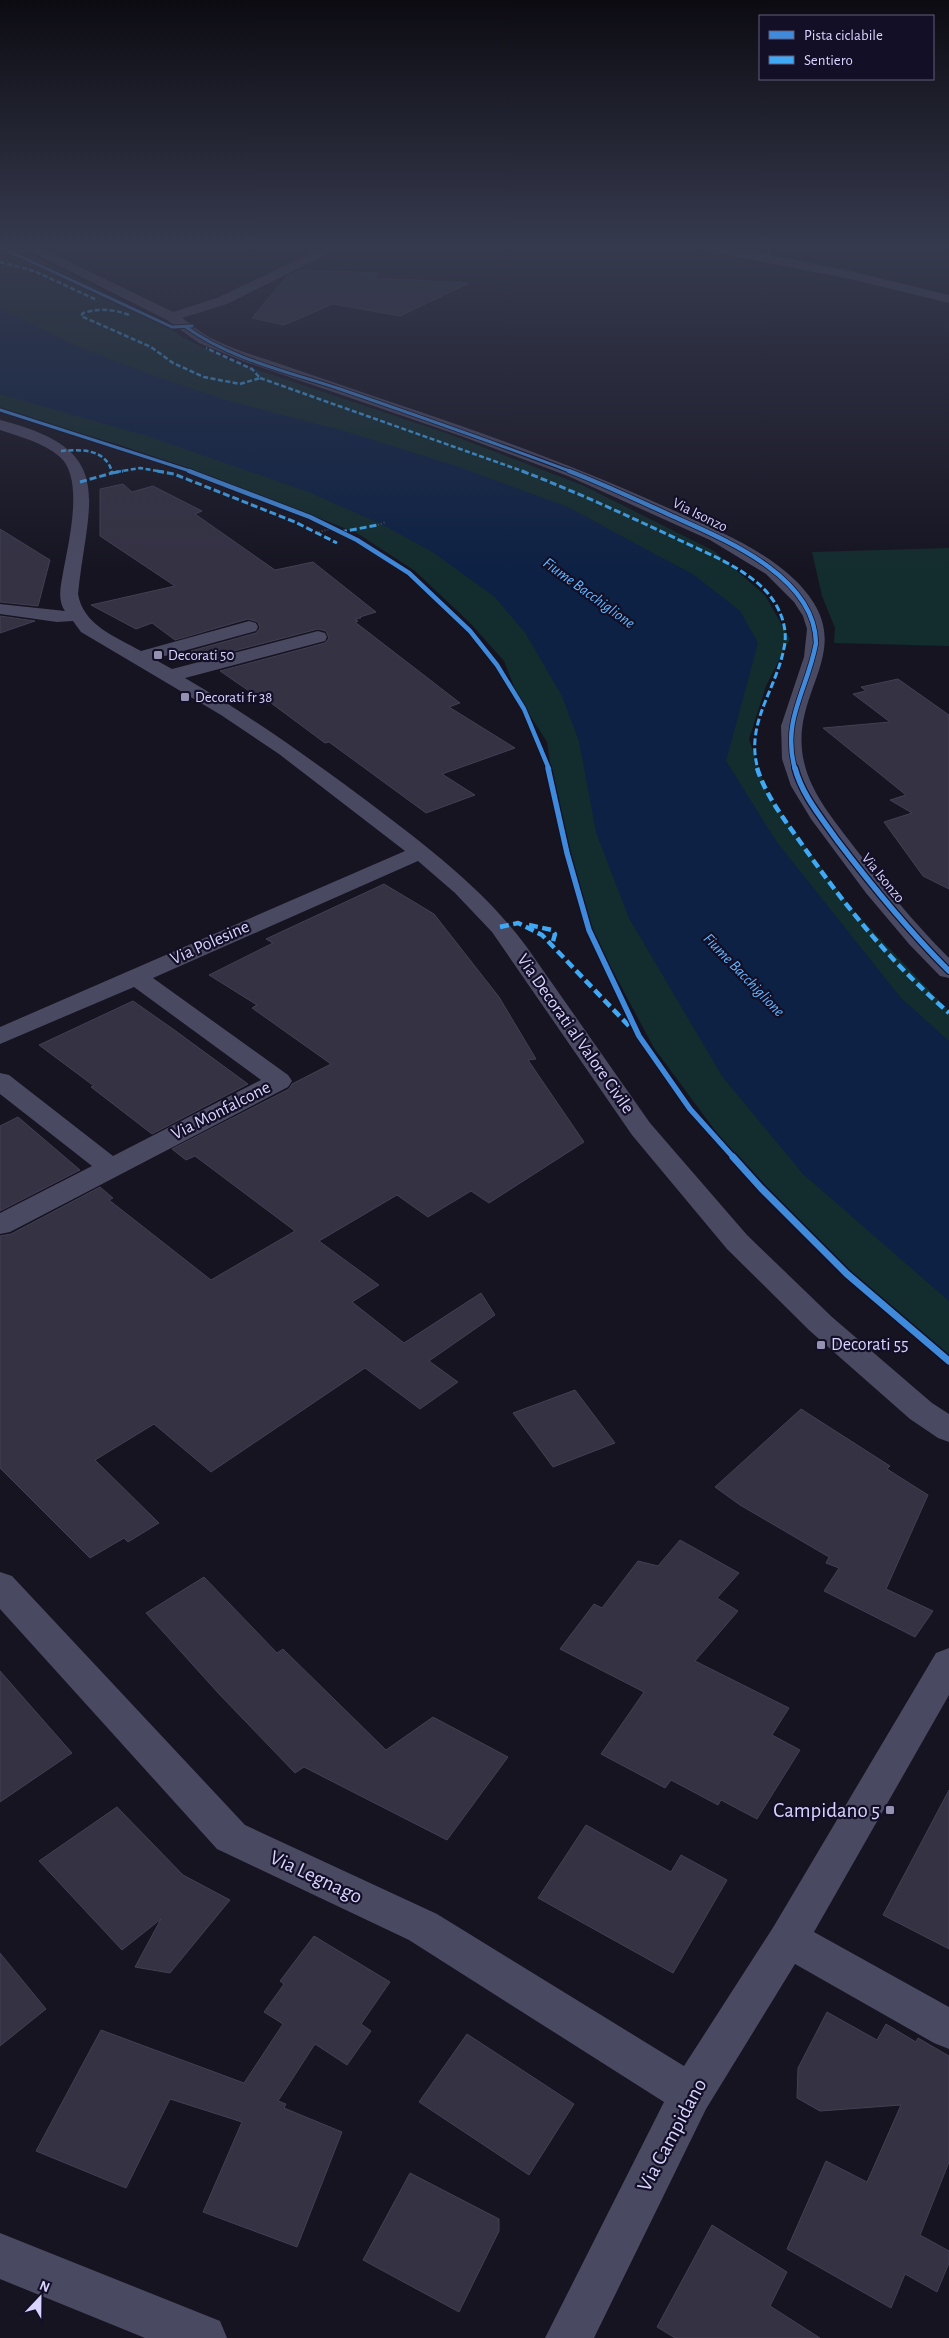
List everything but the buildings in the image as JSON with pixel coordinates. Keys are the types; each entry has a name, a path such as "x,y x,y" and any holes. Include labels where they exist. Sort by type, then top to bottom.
{"street":[{"name":"Via Isonzo","path":"241,354 535,457 615,489 714,535 767,566 788,584 804,601 814,618 816,635 815,652 791,727 791,750 798,778 811,803 885,903 949,971"},
{"path":"0,426 51,444 67,455 76,466 80,488 80,510 69,594 71,607 76,615 56,618 0,609"},
{"name":"Via Decorati al Valore Civile","path":"76,615 88,628 169,676 286,750 420,852 463,888 500,927 548,992 641,1129 737,1242 821,1324 921,1411 949,1430"},
{"path":"138,658 249,627"},
{"path":"169,676 318,637"},
{"name":"Via Polesine","path":"0,1036 420,852"},
{"name":"Via Monfalcone","path":"0,1225 279,1081 135,976"},
{"path":"0,1081 111,1168"},
{"name":"Via Legnago","path":"0,1587 231,1837 423,1927 691,2094"},
{"name":"Via Campidano","path":"569,2338 691,2094 788,1939 949,1663"},
{"path":"788,1939 949,2029"},
{"path":"0,2256 203,2338"}],"path":[{"path":"378,525 386,522"},
{"path":"316,533 333,528"}],"green space":[{"path":"0,354 216,354 228,360 446,433 582,485 714,551 765,595 790,639 766,686 749,739 768,795 851,908 949,1011 949,1360 912,1333 742,1167 654,1048 601,949 575,891 560,831 547,742 518,697 504,661 471,624 415,571 357,533 210,476 120,445 0,410"},
{"path":"949,548 949,646 834,643 835,628 822,596 812,552"}],"water":[{"name":"Fiume Bacchiglione","path":"0,354 97,354 229,401 344,431 453,465 568,507 694,575 740,611 758,643 726,761 776,841 901,998 949,1041 949,1301 803,1174 722,1076 629,918 596,832 579,741 562,696 526,634 495,597 431,551 379,523 306,491 150,437 0,394"}],"marked path":[{"path":"162,354 173,363 216,381 240,384 260,378 252,369 219,354"},
{"path":"260,378 492,460 569,490 719,559 744,573 763,588 781,614 785,627 785,641 777,671 755,729 756,765 762,782 770,799 810,857 852,912 897,965 949,1013"},
{"path":"61,451 92,452 106,459 110,465 112,473 80,482"},
{"path":"112,473 140,468 174,474 295,522 337,543"},
{"path":"340,532 378,525"},
{"path":"500,927 518,923 542,935 630,1027"},
{"path":"529,925 552,930 555,934 552,945"}],"cycle path":[{"path":"238,354 466,432 574,473 716,536 772,570 802,599 812,616 816,629 814,657 798,699 791,726 790,739 793,759 801,786 819,815 874,888 903,923 949,971"},
{"path":"0,410 129,450 218,481 310,517 357,540 409,573 470,631 497,665 524,709 549,770 567,853 589,930 639,1036 690,1109 761,1188 847,1274 949,1361"}],"place":[{"name":"Decorati 50","path":"158,655"},
{"name":"Decorati fr 38","path":"185,697"},
{"name":"Decorati 55","path":"821,1345"},
{"name":"Campidano 5","path":"890,1810"}]}
